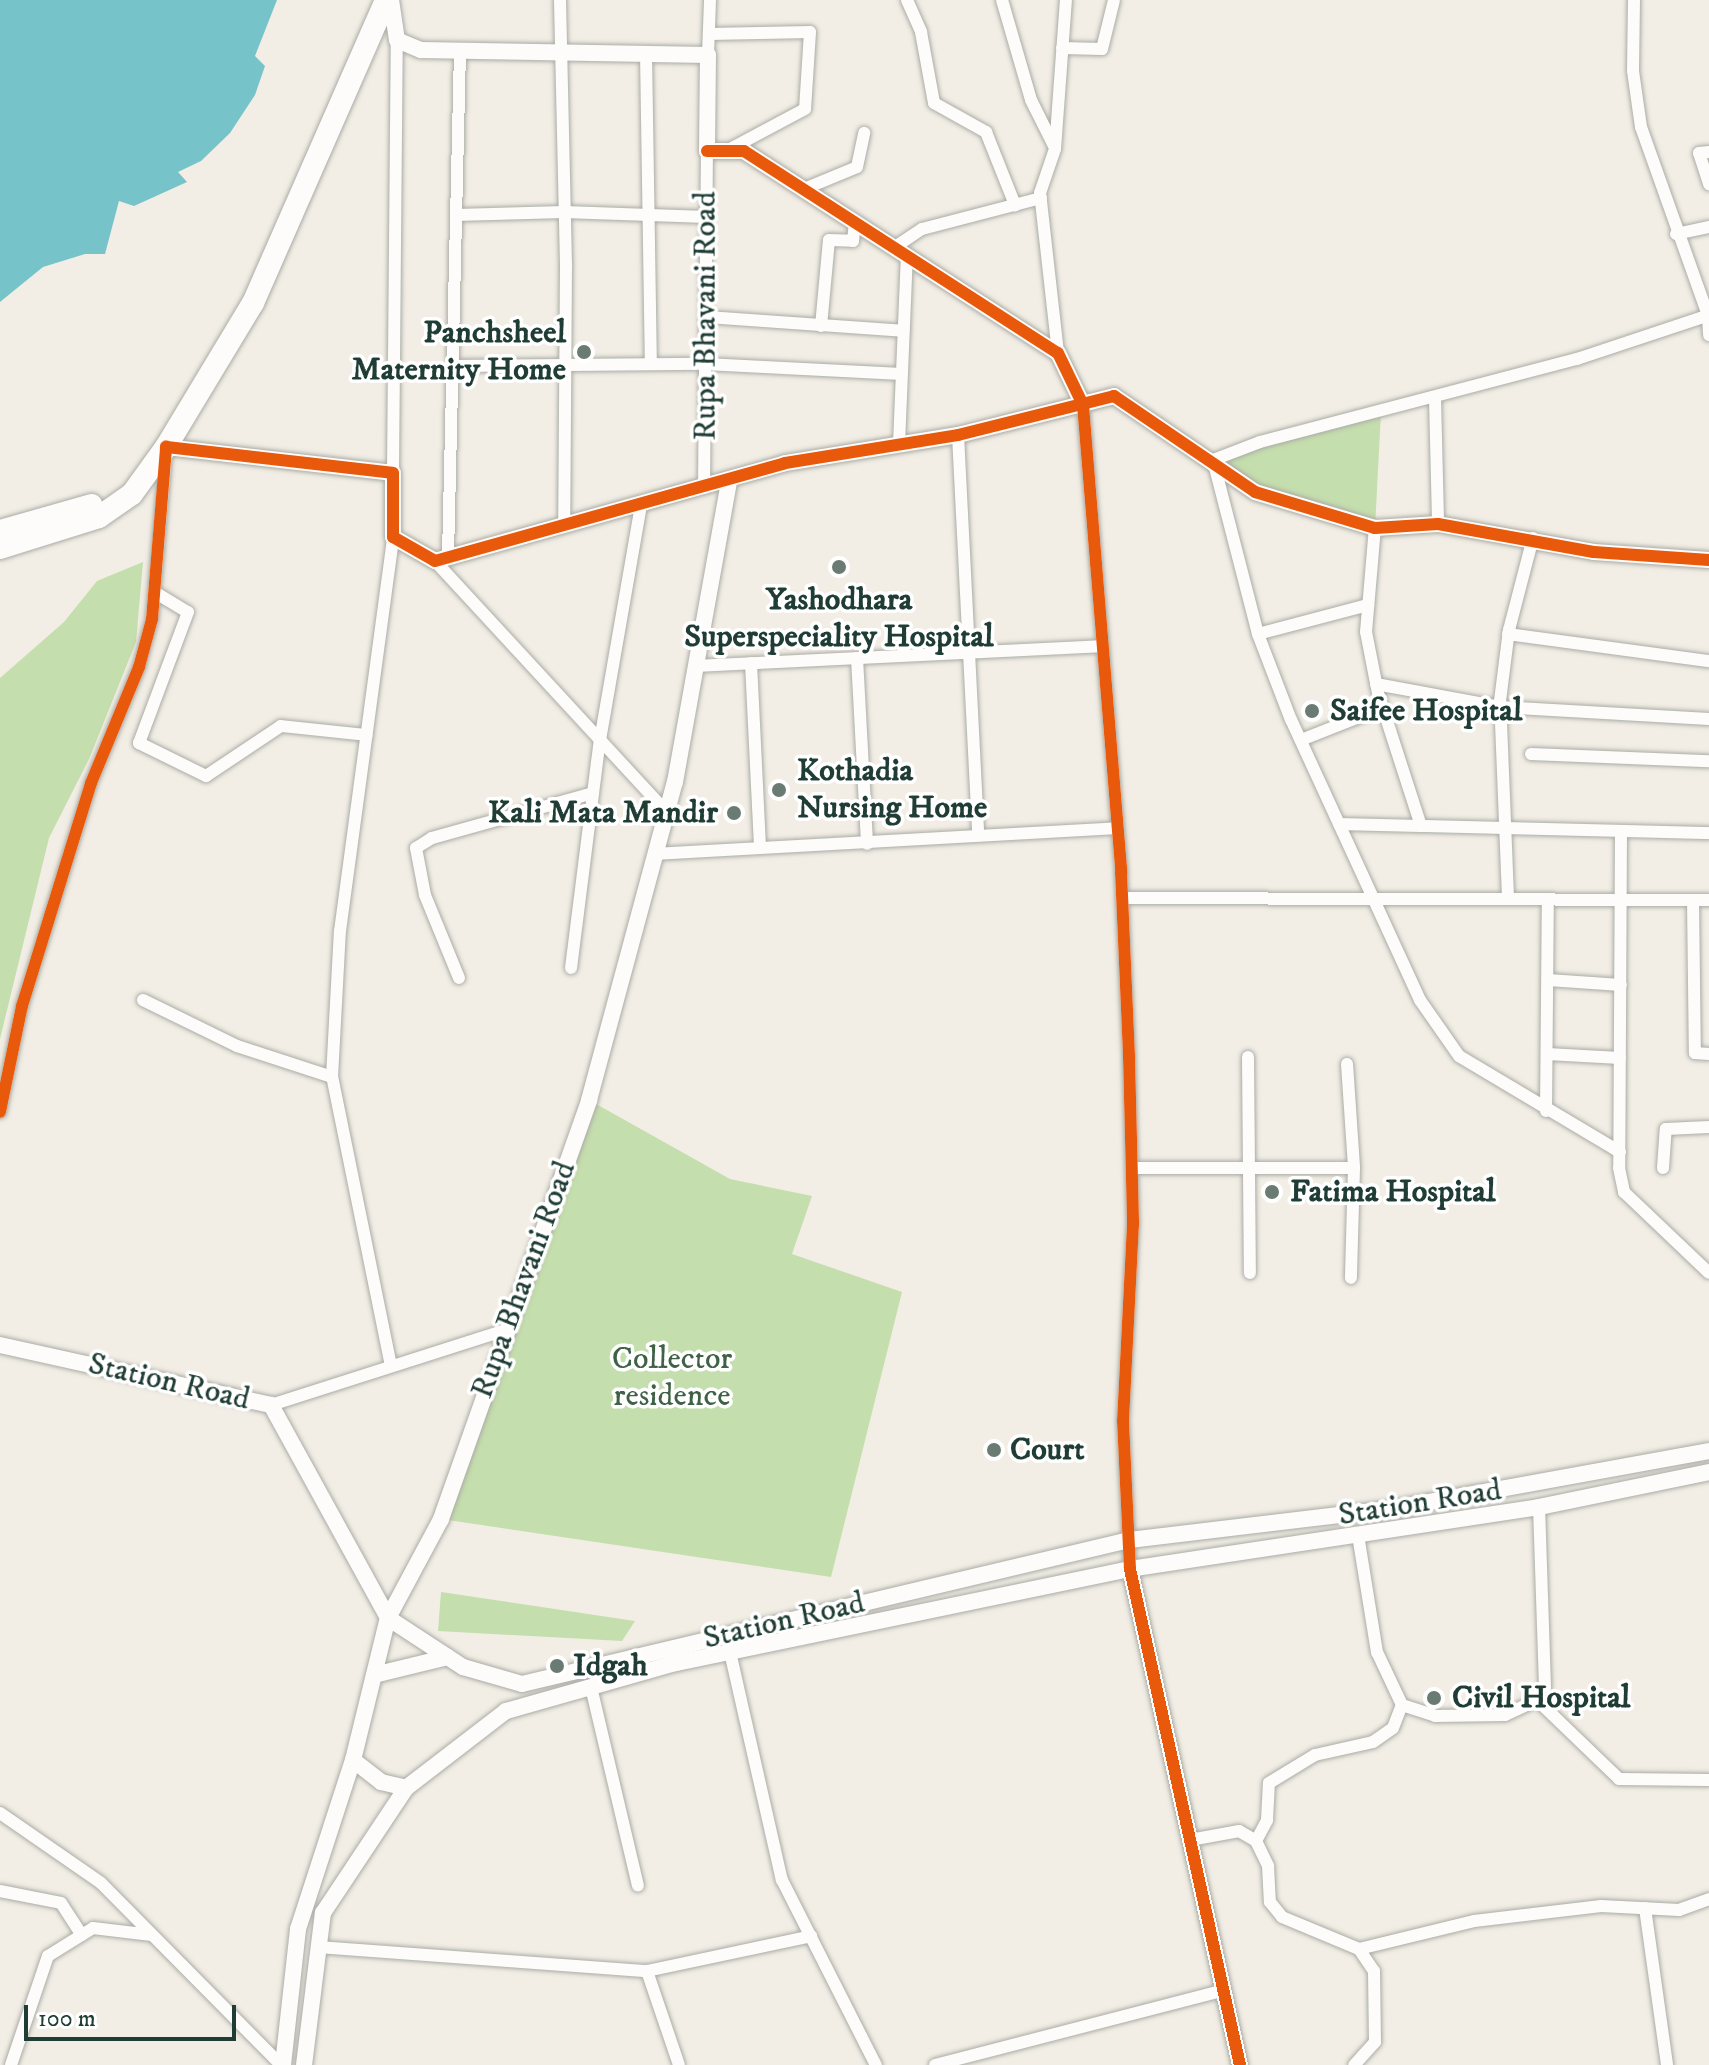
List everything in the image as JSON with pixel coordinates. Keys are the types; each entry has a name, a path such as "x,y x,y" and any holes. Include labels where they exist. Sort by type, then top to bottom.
{"highway":[{"path":"0,548 99,517 134,491 166,447 253,303 389,0"},
{"path":"0,531 134,491"}],"street":[{"path":"389,0 397,40 393,537 340,931 332,1077 391,1366"},
{"path":"560,0 564,523"},
{"name":"Rupa Bhavani Road","path":"704,488 707,217 715,152 708,55 710,0"},
{"path":"907,0 921,32 934,103 986,132 1015,205"},
{"path":"1002,0 1031,100 1055,149"},
{"path":"1066,0 1055,149 1041,198 1058,353 1083,405 1122,898 1132,1168 1123,1421 1130,1569 1240,2065"},
{"path":"1062,48 1102,49 1114,0"},
{"path":"1634,0 1633,71 1641,127 1676,234 1708,315 1709,335"},
{"path":"709,34 810,32 805,109 715,152"},
{"path":"397,40 421,50 708,55"},
{"path":"442,559 453,366 460,51"},
{"path":"646,53 651,364"},
{"path":"804,189 857,167 864,133"},
{"path":"715,152 744,151 1058,353"},
{"path":"1709,152 1699,153 1709,184"},
{"path":"899,444 904,331 901,251 922,229 1041,198"},
{"path":"456,215 564,212 707,217"},
{"path":"821,326 829,240 853,241 855,221"},
{"path":"1676,234 1709,227"},
{"path":"1213,460 1260,442 1577,359 1708,315"},
{"path":"706,317 904,331"},
{"path":"453,366 705,364 902,374"},
{"path":"442,559 785,463 958,435 1114,396 1213,460 1255,492 1375,528 1438,524 1533,538 1594,552 1709,560"},
{"path":"1435,398 1438,524"},
{"path":"958,435 978,836"},
{"path":"0,1112 22,1006 91,783 139,667 156,593 166,447 393,473"},
{"path":"1213,460 1258,634 1301,740 1420,1000 1459,1056 1546,1111 1620,1152"},
{"name":"Rupa Bhavani Road","path":"282,2065 298,1929 353,1760 388,1618 441,1519 503,1331 589,1100 667,812 729,481"},
{"path":"571,968 600,740 641,504"},
{"path":"1375,528 1366,632 1382,708 1421,826"},
{"path":"393,537 442,559 667,812"},
{"path":"1508,897 1500,707 1508,634 1533,538"},
{"path":"156,593 188,612 139,743 206,776 281,726 367,735"},
{"path":"1258,634 1368,605"},
{"path":"1508,634 1709,661"},
{"path":"696,666 1100,646"},
{"path":"857,658 867,844"},
{"path":"751,663 760,848"},
{"path":"1376,684 1500,707 1709,719"},
{"path":"1301,740 1382,708"},
{"path":"1531,754 1709,761"},
{"path":"459,978 425,895 416,848 432,838 593,793"},
{"path":"1339,824 1709,833"},
{"path":"655,854 1116,828"},
{"path":"1621,831 1620,1152 1624,1192 1709,1273"},
{"path":"1122,898 1372,895 1709,900"},
{"path":"1546,1111 1548,900"},
{"path":"1693,900 1695,1053 1709,1054"},
{"path":"1548,980 1621,985"},
{"path":"143,1000 237,1046 332,1077"},
{"path":"1547,1054 1620,1058"},
{"path":"1248,1057 1250,1273"},
{"path":"1347,1064 1354,1168 1351,1278"},
{"path":"1663,1168 1666,1129 1709,1127"},
{"path":"1132,1168 1354,1168"},
{"path":"271,1405 503,1331"},
{"name":"Station Road","path":"0,1345 271,1405 388,1618 463,1667 522,1684 1129,1540 1396,1508 1709,1451"},
{"path":"304,2065 323,1913 406,1788 506,1711 730,1652 1130,1569 1539,1507 1709,1472"},
{"path":"1358,1535 1377,1652 1402,1705 1435,1716 1467,1719 1505,1715 1537,1700 1545,1687 1539,1507"},
{"path":"730,1652 782,1880 876,2065"},
{"path":"374,1675 448,1657"},
{"path":"591,1687 638,1886"},
{"path":"1537,1700 1619,1779 1709,1780"},
{"path":"1256,1841 1267,1820 1269,1783 1315,1755 1373,1742 1393,1728 1402,1705"},
{"path":"353,1760 381,1782 406,1788"},
{"path":"0,1813 101,1883 282,2065"},
{"path":"1190,1840 1239,1831 1256,1841 1268,1866 1270,1902 1282,1917 1359,1949 1374,1971 1375,2042 1354,2065"},
{"path":"0,1891 61,1903 82,1935"},
{"path":"1359,1949 1474,1921 1601,1906 1679,1910 1709,1899"},
{"path":"1645,1908 1667,2065"},
{"path":"11,2065 48,1956 93,1928 152,1935"},
{"path":"318,1947 647,1971 811,1936"},
{"path":"647,1971 679,2065"},
{"path":"935,2065 1224,1990"}],"green space":[{"path":"1381,412 1375,528 1255,492 1213,460"},
{"path":"143,562 136,642 89,759 49,838 0,1039 0,678 64,622 97,581"},
{"name":"Collector residence","path":"589,1100 730,1179 812,1196 792,1254 902,1292 831,1577 441,1519"},
{"path":"441,1592 635,1621 622,1641 438,1631"}],"water":[{"path":"0,0 277,0 255,56 265,66 255,95 230,133 201,161 178,172 187,182 134,206 119,201 105,254 85,254 43,267 0,302"}],"cycle path":[{"path":"707,151 744,151 1058,353 1083,405 1121,872 1129,1057 1133,1224 1123,1421 1130,1569 1240,2065"},
{"path":"0,1112 22,1006 91,783 139,667 152,619 166,447 393,473 393,537 435,561 785,463 958,435 1114,396 1255,492 1375,528 1438,524 1594,552 1709,560"}],"place":[{"name":"Panchsheel Maternity Home","path":"584,352"},
{"name":"Yashodhara Superspeciality Hospital","path":"839,567"},
{"name":"Saifee Hospital","path":"1312,711"},
{"name":"Kothadia Nursing Home","path":"779,790"},
{"name":"Kali Mata Mandir","path":"734,813"},
{"name":"Fatima Hospital","path":"1272,1192"},
{"name":"Court","path":"994,1450"},
{"name":"Idgah","path":"557,1666"},
{"name":"Civil Hospital","path":"1434,1698"}]}
